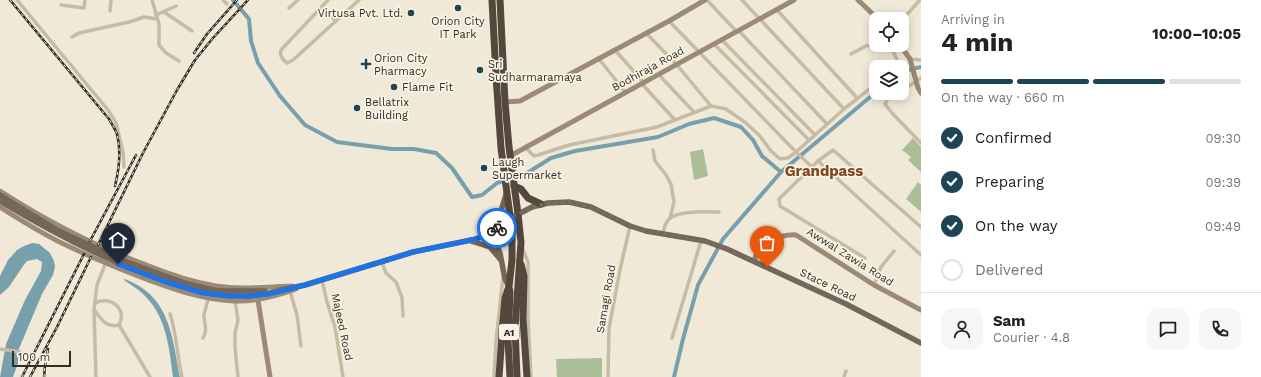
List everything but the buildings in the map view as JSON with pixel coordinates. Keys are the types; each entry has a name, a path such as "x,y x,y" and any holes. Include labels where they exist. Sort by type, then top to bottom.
{"highway":[{"name":"A1","path":"492,0 501,148 508,170 518,214 521,242 515,328 517,377"},
{"name":"A1","path":"500,0 505,102 510,156 508,170"},
{"name":"A1","path":"510,377 508,340 509,287 513,252 511,187"},
{"path":"511,187 521,189 528,198 541,204"},
{"path":"520,259 524,276 523,319 527,377"},
{"path":"499,377 505,298 509,287"}],"main road":[{"path":"509,287 505,281 500,253 491,232 491,224 501,211 504,198 511,187"},
{"path":"0,195 57,230 119,259 188,284 218,291 250,292 281,290"},
{"path":"0,201 44,228 81,247 118,264 166,282 203,293 230,296 269,294 281,290"},
{"name":"Stace Road","path":"281,290 305,285 413,252 481,237 491,232 511,217 541,204 560,202 576,203 591,207 630,226 646,231 708,242 727,249 846,304 921,343"},
{"path":"468,241 490,247 501,260"}],"street":[{"path":"17,0 108,110 116,123 124,167"},
{"path":"61,5 84,8 85,0"},
{"path":"110,11 111,0"},
{"path":"152,0 158,24 159,45 166,53 179,61"},
{"path":"223,0 227,4"},
{"path":"289,8 298,0"},
{"path":"328,0 281,50 281,57 287,63 293,60 359,0"},
{"path":"505,102 520,101 706,0 738,31 827,124"},
{"path":"742,0 844,109"},
{"name":"Bodhiraja Road","path":"510,156 793,0"},
{"path":"858,0 871,12"},
{"path":"909,12 920,0"},
{"path":"72,37 144,17 156,17 176,6"},
{"path":"322,6 336,21"},
{"path":"777,10 857,98"},
{"path":"164,12 192,31"},
{"path":"669,21 812,167"},
{"path":"646,32 677,65 711,106"},
{"path":"722,40 815,135"},
{"path":"714,44 809,140"},
{"path":"851,54 869,45"},
{"path":"615,50 675,120"},
{"path":"905,52 911,61 918,79 918,88 921,93"},
{"path":"599,59 626,93"},
{"path":"911,61 921,60"},
{"path":"659,75 694,112"},
{"path":"909,86 918,79"},
{"path":"526,148 534,156 569,145 657,127 711,106 726,109 746,123 759,135 771,151 780,159 788,158 869,89"},
{"path":"887,100 885,104 892,113 921,143"},
{"path":"653,150 655,161 671,184 674,202 670,218 662,233"},
{"path":"865,258 780,206 779,199 818,161 833,150 921,227"},
{"path":"818,161 921,255"},
{"path":"0,191 28,209 74,234 111,251 170,274 199,283 249,288 305,285"},
{"path":"0,206 31,226 68,246 106,263 161,284 208,299 235,301 258,300 305,285"},
{"path":"670,218 695,212 719,212"},
{"name":"Samagi Road","path":"608,377 609,328 630,226"},
{"path":"68,246 74,234"},
{"name":"Awwal Zawia Road","path":"754,261 759,249 764,243 791,234 796,235 874,285 921,310"},
{"path":"672,338 701,241"},
{"path":"521,242 528,262 528,324 531,377"},
{"path":"96,377 94,310 97,285 111,251"},
{"path":"874,285 882,267 894,251"},
{"path":"382,262 386,273 396,282 398,287 402,298 403,316"},
{"path":"494,377 496,341 504,270"},
{"name":"Majeed Road","path":"322,280 335,328 343,377"},
{"path":"290,291 297,315 301,346"},
{"path":"203,338 205,334 204,314 208,299"},
{"path":"95,303 100,300 106,300 119,306 122,312 122,319 119,326"},
{"path":"258,300 270,377"},
{"path":"235,301 238,320 235,333 238,377"},
{"path":"94,310 104,323 119,326"},
{"path":"170,314 175,328 178,360 182,377"},
{"path":"119,326 150,377"},
{"path":"1,348 21,352"},
{"path":"844,377 846,371"}],"green space":[{"path":"913,138 921,147 921,172 908,160 911,157 902,150"},
{"path":"703,149 708,176 694,180 690,152"},
{"path":"918,182 921,185 921,212 906,199"},
{"path":"602,358 602,377 557,377 556,359"}],"water":[{"path":"32,243 39,244 50,253 55,267 53,275 42,294 18,351 18,363 13,377 0,377 6,344 25,300 41,271 42,262 37,259 27,261 9,287 0,295 0,276 8,260 17,250"},
{"path":"124,279 139,286 151,295 160,306 171,332 180,377 173,377 166,334 159,315 144,294"}],"waterway":[{"path":"233,0 249,19 251,41 258,63 280,96 305,125 337,142 392,149 414,149 436,153 452,168 472,197 482,195 497,183 506,180"},
{"path":"909,70 921,67"},
{"path":"674,377 698,285 723,239 781,172 869,98"},
{"path":"512,178 524,175 551,158 575,151 658,137 689,124 714,118 741,127 753,140 762,156 781,172"}],"railway":[{"path":"10,0 109,119 117,134 119,147 115,186"},
{"path":"194,53 207,34 237,0"},
{"path":"98,245 143,153 195,60 248,0"},
{"path":"90,241 136,155"},
{"path":"22,377 84,254"},
{"path":"30,377 57,327 91,257"},
{"path":"44,377 48,349"}],"way so far":[{"path":"497,228 511,217 541,204 576,203 591,207 630,226 646,231 705,241 767,267"}],"place":[{"name":"Orion City IT Park","path":"458,8"},
{"name":"Virtusa Pvt. Ltd.","path":"411,13"},
{"name":"Orion City Pharmacy","path":"366,64"},
{"name":"Sri Sudharmaramaya","path":"480,70"},
{"name":"Flame Fit","path":"394,87"},
{"name":"Bellatrix Building","path":"357,108"},
{"name":"Laugh Supermarket","path":"484,168"}],"district":[{"name":"Grandpass","path":"824,171"}],"route":[{"path":"118,264 166,282 203,293 248,296 269,294 305,285 413,252 476,239 497,228"}]}
